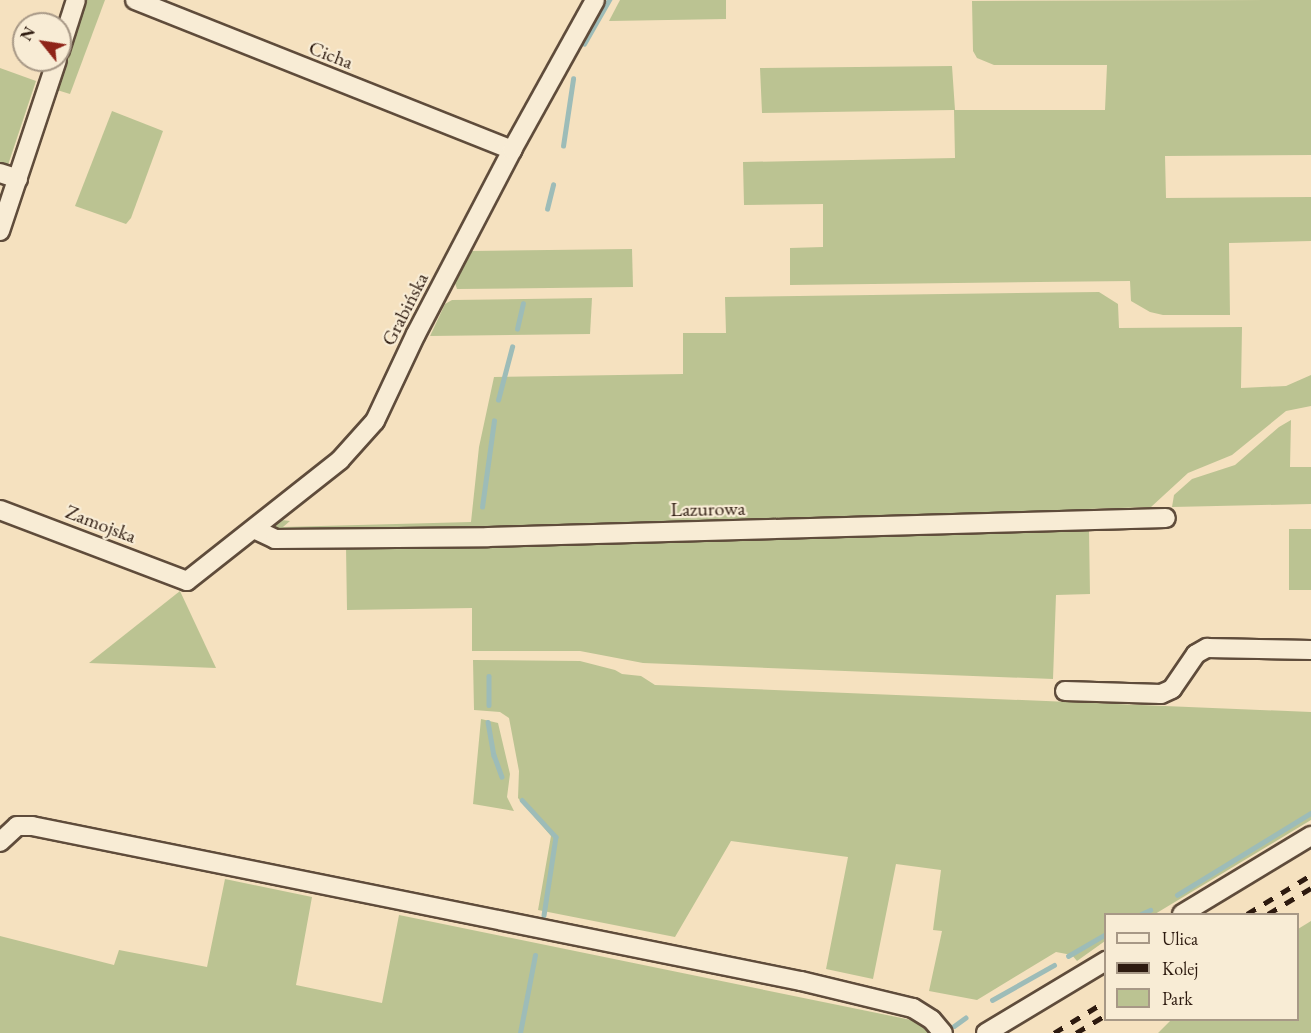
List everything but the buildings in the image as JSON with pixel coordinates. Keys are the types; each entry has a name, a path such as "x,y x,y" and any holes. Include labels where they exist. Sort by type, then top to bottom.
{"street":[{"name":"Cicha","path":"135,0 512,150"},
{"name":"Grabińska","path":"187,581 340,460 375,421 416,334 512,150 595,0"},
{"path":"0,231 53,72"},
{"path":"0,173 18,179"},
{"name":"Zamojska","path":"0,510 187,581"},
{"name":"Lazurowa","path":"254,529 275,540 476,537 1166,518"},
{"path":"1065,691 1161,694 1172,688 1196,654 1207,648 1311,650"},
{"path":"0,842 17,826 32,826 801,981 913,1008 932,1020 943,1033"},
{"path":"1185,913 1311,836"},
{"path":"986,1033 1104,962"}],"green space":[{"path":"86,0 105,0 70,94 57,90 63,72 72,72 72,43"},
{"path":"620,0 726,0 726,19 609,21"},
{"path":"1311,0 1311,155 1165,156 1166,198 1311,197 1311,241 1229,243 1230,315 1163,315 1150,312 1131,301 1130,281 790,285 790,248 823,247 823,204 744,205 743,162 955,158 954,110 762,113 760,68 952,66 955,110 1105,110 1107,65 994,65 977,58 973,51 972,1"},
{"path":"0,68 36,81 7,168 0,165"},
{"path":"112,111 163,131 131,218 126,224 75,206"},
{"path":"632,249 633,287 457,289 455,283 472,251"},
{"path":"1099,292 1118,304 1119,328 1242,327 1241,388 1286,386 1311,375 1311,406 1286,411 1232,455 1188,473 1151,507 1088,509 1087,518 286,535 270,528 282,520 290,521 283,527 471,522 479,447 494,377 683,374 683,333 726,333 725,297"},
{"path":"592,298 590,334 430,336 445,304 452,300"},
{"path":"1291,420 1290,467 1311,467 1311,504 1172,507 1174,495 1192,479 1235,465 1279,427"},
{"path":"1289,529 1311,529 1311,590 1289,590"},
{"path":"1089,531 1090,594 1056,595 1053,679 643,663 580,651 472,651 472,608 347,610 346,547"},
{"path":"180,591 216,668 89,663"},
{"path":"473,660 580,661 622,674 641,676 655,685 1311,712 1311,820 1157,913 1104,913 1104,942 1077,961 1072,955 1056,952 977,1000 929,991 942,931 933,930 941,870 896,864 873,979 826,969 848,857 731,841 675,937 538,910 551,836 518,798 519,771 509,718 500,712 474,710"},
{"path":"481,719 498,723 510,774 507,797 514,811 473,804"},
{"path":"225,879 312,897 296,985 382,1003 399,915 921,1022 928,1033 0,1033 0,936 114,965 119,950 207,967"},
{"path":"1311,921 1311,1033 1158,1033 1170,1021 1299,1021 1299,928"}],"waterway":[{"path":"584,44 609,0"},
{"path":"563,146 573,79"},
{"path":"547,209 553,185"},
{"path":"517,329 523,304"},
{"path":"498,400 512,347"},
{"path":"482,507 494,421"},
{"path":"489,676 489,705"},
{"path":"488,722 494,755 502,777"},
{"path":"522,800 556,837 544,915"},
{"path":"1177,895 1311,813"},
{"path":"1143,913 1150,910"},
{"path":"1068,956 1104,935"},
{"path":"520,1033 535,955"},
{"path":"992,1000 1054,965"},
{"path":"954,1026 965,1018"}],"railway":[{"path":"1249,913 1311,875"},
{"path":"1270,913 1311,888"},
{"path":"1054,1033 1104,1002"},
{"path":"1076,1033 1104,1016"}]}
